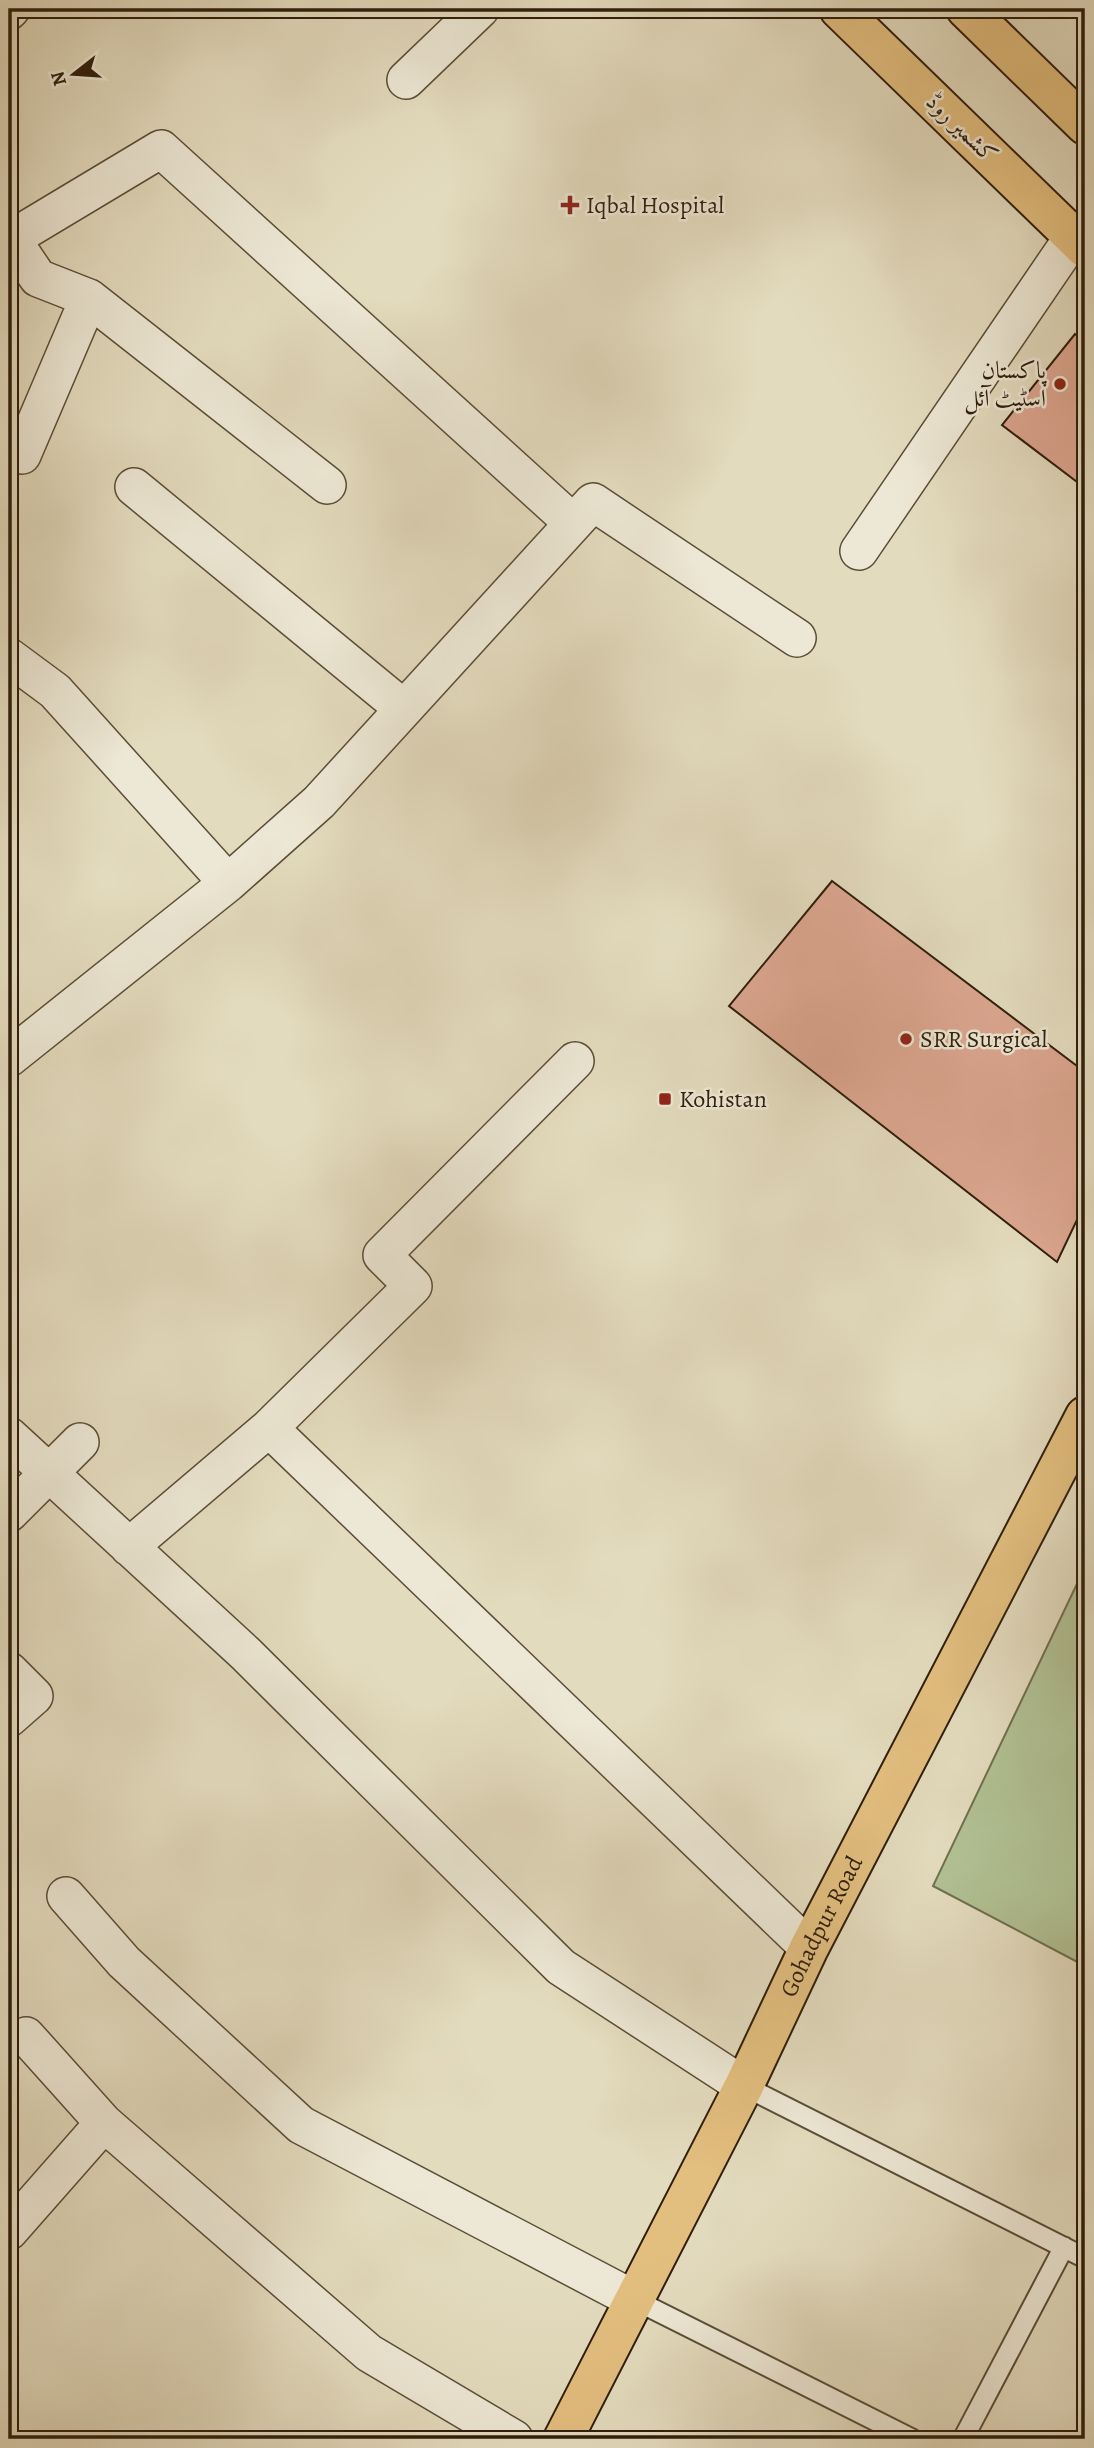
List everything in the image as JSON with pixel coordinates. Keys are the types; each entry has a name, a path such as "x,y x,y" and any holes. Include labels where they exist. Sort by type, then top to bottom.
{"main road":[{"name":"کشمیر روڈ","path":"839,9 1081,235"},
{"path":"966,9 1085,125"},
{"name":"Gohadpur Road","path":"563,2439 744,2086 809,1948 1085,1416"}],"street":[{"path":"406,80 480,9"},
{"path":"327,485 89,298 38,278 10,237 161,149 573,523"},
{"path":"859,551 1081,235"},
{"path":"22,455 89,298"},
{"path":"134,487 404,709"},
{"path":"9,1058 228,883 319,802 593,502 797,638"},
{"path":"9,657 55,691 228,883"},
{"path":"129,1547 270,1428 413,1286 382,1255 575,1061"},
{"path":"270,1428 809,1948"},
{"path":"9,1436 246,1654 561,1967 744,2086"},
{"path":"9,1513 51,1474 80,1442"},
{"path":"9,1671 34,1696 9,1718"},
{"path":"66,1896 124,1962 301,2125 633,2299"},
{"path":"26,2036 104,2123 369,2353 514,2439"},
{"path":"9,2231 104,2123"}],"lane":[{"path":"744,2086 1085,2258"},
{"path":"963,2439 1064,2247"},
{"path":"633,2299 912,2439"}],"green space":[{"path":"1085,1567 1085,1966 933,1886"}],"building":[{"name":"پاکستان اسٹیٹ آئل","path":"1075,334 1085,342 1085,488 1002,425"},
{"name":"SRR Surgical","path":"832,881 1085,1072 1085,1203 1057,1262 729,1006"}],"place":[{"name":"Iqbal Hospital","path":"570,205"},
{"name":"پاکستان اسٹیٹ آئل","path":"1060,384"},
{"name":"SRR Surgical","path":"906,1039"},
{"name":"Kohistan","path":"665,1099"}]}
